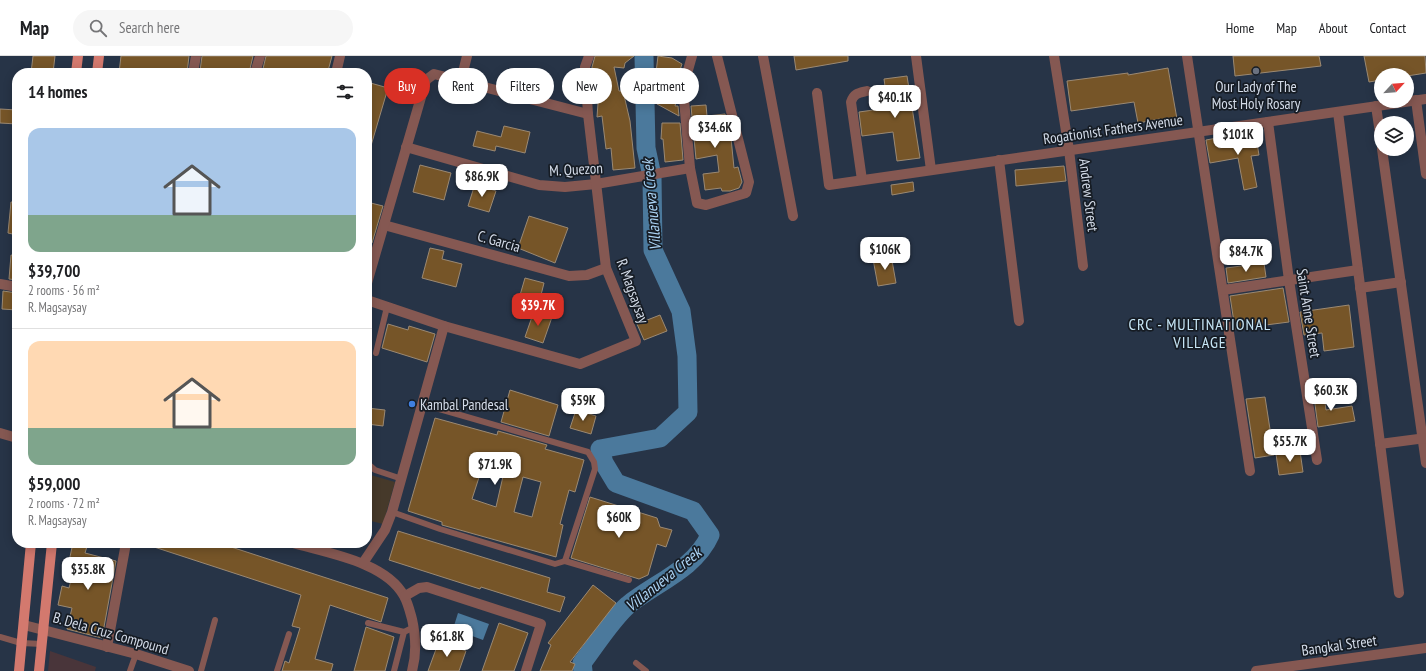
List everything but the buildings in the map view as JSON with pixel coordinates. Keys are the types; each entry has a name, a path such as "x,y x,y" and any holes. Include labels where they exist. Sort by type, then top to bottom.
{"main road":[{"path":"77,68 78,56"},
{"path":"98,68 99,56"},
{"path":"19,671 31,548"},
{"path":"39,671 52,548"}],"street":[{"path":"194,68 196,56"},
{"path":"256,68 260,56"},
{"path":"337,68 340,56"},
{"path":"464,68 467,56"},
{"name":"R. Magsaysay","path":"372,302 444,326 580,364 636,341 606,268 588,114 585,66 589,56"},
{"path":"692,56 683,88 690,168 697,203 702,205 746,193 749,182 717,56"},
{"path":"763,56 793,216"},
{"path":"916,56 931,170"},
{"name":"Andrew Street","path":"1054,56 1069,150 1083,266"},
{"path":"1187,56 1250,471"},
{"path":"372,264 426,80 434,74 438,75"},
{"path":"488,87 588,114"},
{"path":"862,180 851,102 852,96 868,91"},
{"name":"Rogationist Fathers Avenue","path":"817,93 829,185 1374,106"},
{"path":"1421,100 1426,174"},
{"path":"1338,112 1399,593"},
{"name":"Saint Anne Street","path":"1268,122 1289,280 1317,460"},
{"name":"M. Quezon","path":"406,148 538,185 565,187 596,184 690,168"},
{"path":"1383,156 1424,438 1426,463"},
{"path":"999,160 1019,321"},
{"name":"C. Garcia","path":"384,225 569,276 587,275 606,268"},
{"path":"1223,290 1358,270"},
{"path":"1360,288 1401,282"},
{"path":"0,284 12,286"},
{"path":"363,563 385,530 392,512 444,326"},
{"path":"0,433 12,437"},
{"path":"1380,444 1424,438"},
{"path":"106,647 125,548"},
{"path":"310,548 363,563 389,578 405,596 414,627 416,642 412,671"},
{"path":"405,596 419,588 427,587 541,624 526,671"},
{"name":"B. Dela Cruz Compound","path":"24,625 136,654 189,671"},
{"name":"Bangkal Street","path":"1256,671 1426,648"}],"lane":[{"path":"376,353 387,306"},
{"path":"422,404 588,452 594,462 595,469 565,561"},
{"path":"372,468 402,479"},
{"path":"392,512 440,529 555,564 565,561 629,580"},
{"path":"201,671 215,620"},
{"path":"368,624 404,632 414,627"},
{"path":"394,671 404,632"},
{"path":"277,671 288,634"},
{"path":"0,637 22,643 42,644"},
{"path":"130,671 136,654"},
{"path":"636,663 646,671"}],"shaded area":[{"path":"372,475 395,482 383,524 372,521"},
{"path":"50,651 96,667 95,671 48,671"}],"water":[{"path":"458,613 489,624 483,640 453,629"}],"waterway":[{"name":"Villanueva Creek","path":"583,671 582,663 622,611 639,597 685,566 695,557 710,535 693,511 616,483 604,463 600,449 660,438 688,412 687,356 681,311 653,250 652,176 646,148 644,56"}],"place":[{"name":"Our Lady of The Most Holy Rosary","path":"1256,71"},
{"name":"Kambal Pandesal","path":"412,404"}],"district":[{"name":"CRC - MULTINATIONAL VILLAGE","path":"1200,333"}]}
